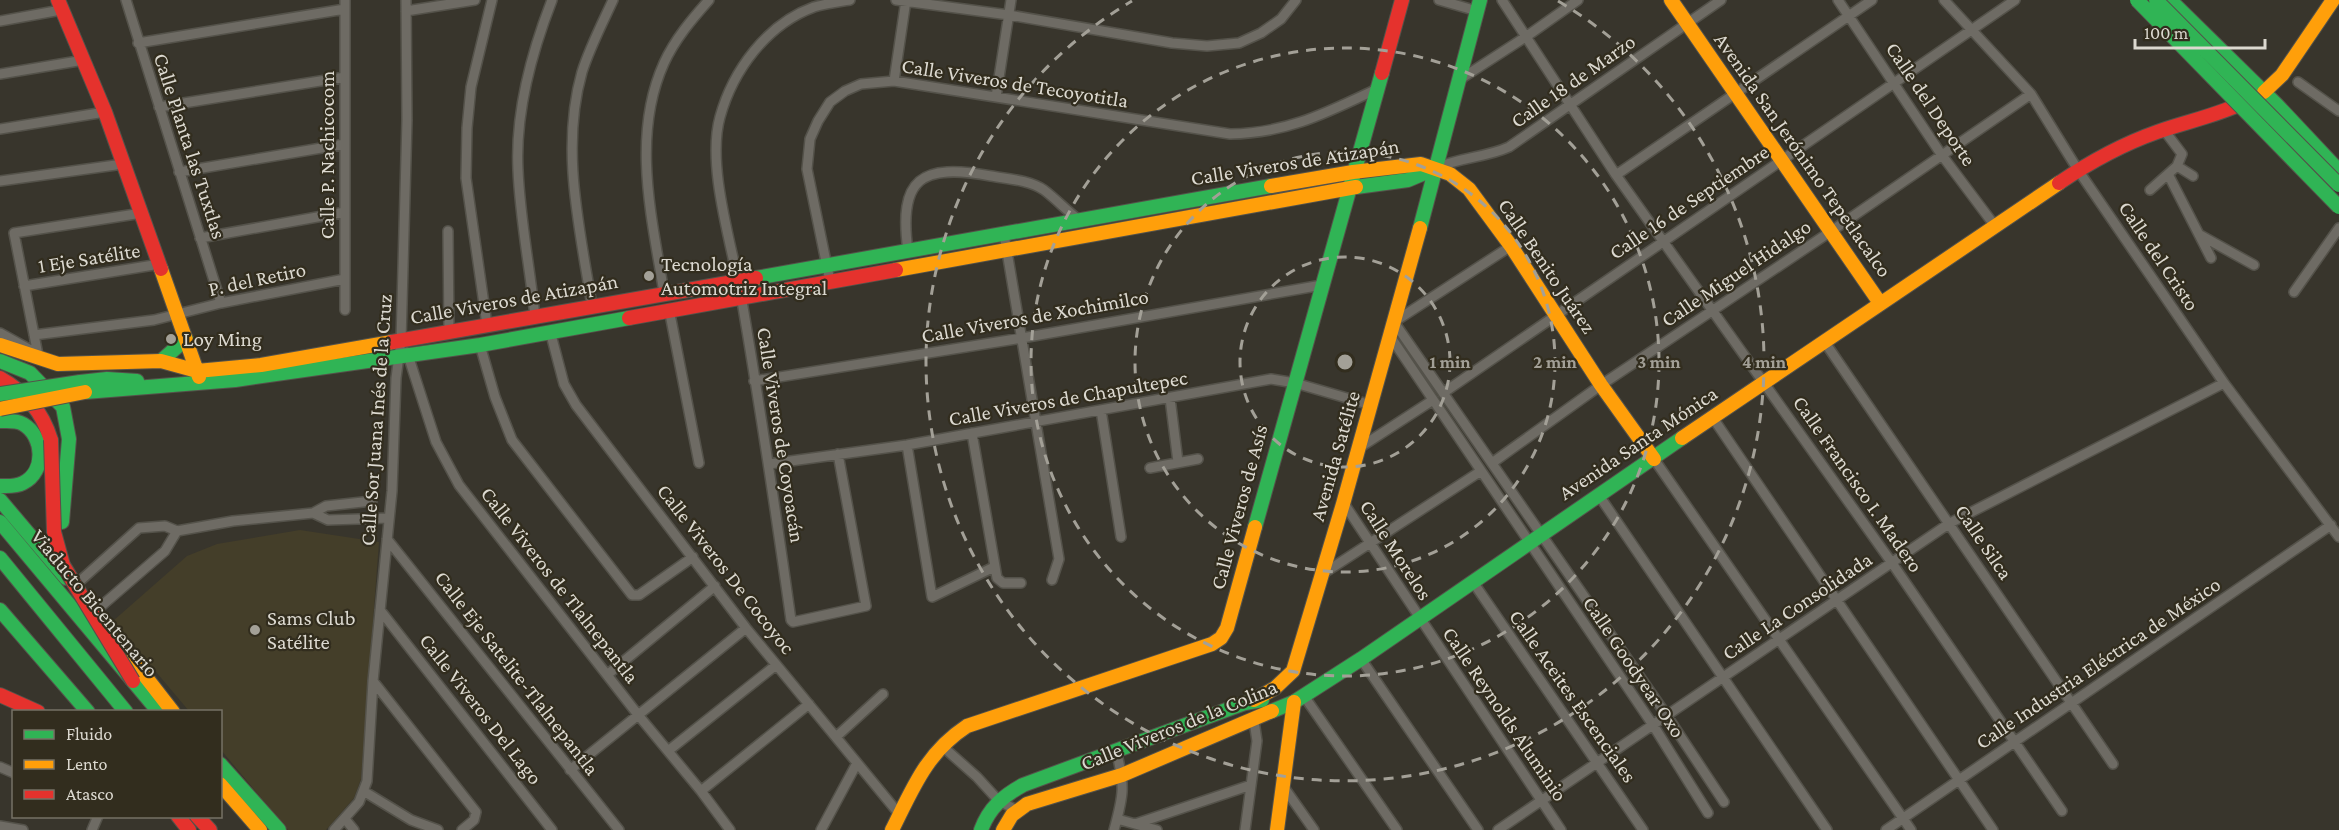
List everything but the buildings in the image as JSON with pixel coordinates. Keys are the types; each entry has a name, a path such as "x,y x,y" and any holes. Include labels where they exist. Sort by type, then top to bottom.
{"main road":[{"name":"Calle Viveros de Asís","path":"892,830 924,765 941,745 967,726 1212,644 1221,639 1227,628 1402,0"},
{"name":"Avenida San Jerónimo Tepetlacalco","path":"1671,0 1880,303"},
{"path":"2127,0 2339,216"},
{"path":"2137,0 2339,207"},
{"path":"2156,0 2339,185"},
{"path":"2170,0 2284,112 2339,171"},
{"name":"Avenida Santa Mónica","path":"1299,699 2078,170 2120,148 2164,130 2233,109 2264,92 2282,75 2333,0"},
{"path":"60,5 105,112 199,376"},
{"path":"1434,169 1479,5"},
{"path":"2254,130 2255,118 2260,114 2270,111 2284,112"},
{"name":"Calle Viveros de Atizapán","path":"83,387 180,383 199,376 1353,172 1412,164 1421,164 1434,169"},
{"name":"Calle Viveros de Atizapán","path":"0,345 58,364 161,361 199,376 235,380 480,345 550,330 830,280 1349,188 1408,180 1434,169"},
{"name":"Calle Benito Juárez","path":"1434,169 1450,174 1469,189 1511,246 1600,385 1654,459"},
{"name":"Avenida Satélite","path":"1254,700 1284,682 1293,671 1324,573 1434,169"},
{"path":"161,361 186,339"},
{"path":"0,361 30,373 63,407 69,440 61,514 63,536 68,557 80,581 99,608 114,637"},
{"path":"0,378 23,393 36,406 48,427 51,440 54,532 63,565 133,681"},
{"path":"0,394 83,387"},
{"path":"0,409 83,387"},
{"path":"0,421 22,423 30,429 40,450 38,470 25,484 11,488 0,486"},
{"path":"0,500 172,710"},
{"name":"Viaducto Bicentenario","path":"0,522 158,710"},
{"path":"0,534 151,710"},
{"path":"0,558 125,710"},
{"path":"0,610 87,710"},
{"path":"0,695 36,710"},
{"path":"1277,830 1299,699"},
{"name":"Calle Viveros de la Colina","path":"981,830 990,810 998,800 1023,785 1254,700 1299,699"},
{"name":"Calle Viveros de la Colina","path":"1016,810 1027,804 1122,775 1254,721 1299,699"},
{"path":"1254,700 1256,706 1254,721"},
{"path":"1075,764 1083,787"},
{"path":"222,766 279,830"},
{"path":"222,786 260,830"},
{"path":"222,794 252,830"},
{"path":"1003,830 1016,810"},
{"path":"180,818 189,830"},
{"path":"199,818 210,830"},
{"path":"214,818 223,830"}],"street":[{"name":"Calle Planta las Tuxtlas","path":"126,0 178,172 221,303"},
{"name":"Calle Sor Juana Inés de la Cruz","path":"401,341 407,120 406,0"},
{"path":"406,11 475,0"},
{"path":"487,325 466,168 471,87 492,0"},
{"path":"535,317 518,170 518,139 526,80 552,0"},
{"path":"592,306 572,173 572,140 575,105 582,74 591,45 613,0"},
{"path":"664,293 646,177 645,142 649,111 664,63 678,37 709,0"},
{"name":"Calle Viveros de Coyoacán","path":"838,454 866,606 797,623 793,622 741,296 716,168 716,142 720,117 731,87 759,44 793,17 814,7 850,0"},
{"path":"896,0 1009,15 1172,43 1207,46 1239,43 1261,33 1281,19 1296,0"},
{"path":"894,81 906,0"},
{"path":"996,97 1011,0"},
{"path":"1439,0 1479,5"},
{"name":"Calle Francisco I. Madero","path":"1502,0 1662,242 1892,563 2062,811"},
{"path":"1459,80 1578,0"},
{"name":"Calle 18 de Marzo","path":"1434,169 1449,161 1480,157 1509,147 1721,0"},
{"name":"Calle del Deporte","path":"1838,0 1941,154 1995,226"},
{"path":"1616,175 1872,0"},
{"name":"Calle del Cristo","path":"1944,0 2031,94 2078,170 2224,383 2339,537"},
{"name":"Calle 16 de Septiembre","path":"1443,393 2015,0"},
{"path":"0,21 60,5"},
{"path":"138,43 345,5"},
{"name":"Calle P. Nachicocom","path":"345,5 345,310"},
{"path":"0,74 84,60"},
{"path":"159,107 345,77"},
{"name":"Calle Viveros de Tecoyotitla","path":"830,280 807,169 810,139 830,102 845,91 861,84 894,81 1230,134 1258,134 1290,126 1377,89"},
{"path":"2298,82 2339,111"},
{"name":"Calle Miguel Hidalgo","path":"1492,463 1600,385 1830,232 2031,94"},
{"path":"0,129 105,112"},
{"path":"2150,190 2177,165 2182,154 2164,130"},
{"path":"178,172 345,144"},
{"path":"0,181 123,164"},
{"path":"2177,165 2193,176"},
{"path":"908,250 904,224 906,203 914,187 928,174 952,171 973,172 1029,183 1044,190 1079,220"},
{"path":"2169,174 2211,258"},
{"path":"200,238 345,212"},
{"name":"1 Eje Satélite","path":"43,358 34,335 14,233 142,213"},
{"path":"2294,292 2339,228"},
{"path":"448,231 449,333"},
{"path":"1004,234 1058,553 1057,567 1052,580"},
{"path":"2200,235 2254,265"},
{"path":"1394,322 1511,246"},
{"name":"1 Eje Satélite","path":"24,286 160,264"},
{"name":"P. del Retiro","path":"34,335 177,316 221,303 345,279"},
{"name":"Calle Viveros de Xochimilco","path":"754,381 1022,338 1322,285"},
{"path":"669,309 699,463"},
{"name":"Calle Goodyear Oxo","path":"1394,322 1724,802"},
{"name":"Calle Viveros De Cocoyoc","path":"550,330 564,384 576,405 746,628 900,815"},
{"path":"0,333 43,358"},
{"name":"Calle Goodyear Oxo","path":"1390,336 1653,725 1708,813"},
{"name":"Calle Viveros de Tlalnepantla","path":"401,341 404,356 436,442 459,485 639,716 701,790 730,830"},
{"name":"Calle Silca","path":"1824,341 2113,764"},
{"path":"480,345 495,398 512,440 633,595 639,595 693,557"},
{"name":"Calle Sor Juana Inés de la Cruz","path":"334,830 345,819 364,792 367,781 373,681 404,356"},
{"name":"Calle Viveros de Chapultepec","path":"769,464 907,445 1271,380 1295,383 1371,405"},
{"name":"Calle La Consolidada","path":"1498,830 1950,523 2224,383"},
{"path":"1170,398 1178,462"},
{"path":"1358,448 1432,400"},
{"path":"1101,410 1121,537"},
{"path":"1713,418 1993,830"},
{"path":"972,433 997,578 1002,583 1021,583"},
{"path":"907,445 932,597 994,567"},
{"path":"1150,468 1198,459"},
{"path":"1654,459 1911,830"},
{"path":"1324,573 1480,471"},
{"path":"1598,494 1827,830"},
{"path":"80,581 139,528 165,526 177,531 233,521 313,513 327,506 372,501"},
{"name":"Calle Morelos","path":"1343,502 1419,617"},
{"path":"313,513 328,520 389,518"},
{"name":"Calle Industria Eléctrica de México","path":"1886,830 2331,525"},
{"path":"99,608 165,551 177,531"},
{"name":"Calle Eje Satelite-Tlalnepantla","path":"387,539 619,830"},
{"name":"Calle Aceites Escenciales","path":"1473,582 1643,830"},
{"path":"607,675 715,586"},
{"name":"Calle Viveros Del Lago","path":"380,610 552,830"},
{"name":"Calle Reynolds Aluminio","path":"1419,617 1561,830"},
{"path":"570,770 746,628"},
{"path":"1361,659 1478,830"},
{"path":"668,751 776,664"},
{"path":"373,681 476,812 474,820 462,830"},
{"path":"836,737 883,694"},
{"path":"1299,699 1397,830"},
{"path":"701,790 809,704"},
{"path":"1245,830 1257,741 1254,721"},
{"path":"941,745 978,777 998,800 1016,810"},
{"path":"1114,830 1123,794 1122,775 1116,750"},
{"path":"821,830 857,763"},
{"path":"1135,824 1251,786"},
{"path":"1283,786 1314,830"},
{"path":"364,792 411,820 438,830"},
{"path":"345,819 354,830"},
{"path":"1117,819 1157,830"},
{"path":"411,820 420,830"},
{"path":"0,826 23,830"}],"shaded area":[{"path":"300,530 379,542 361,779 354,798 326,830 288,830 222,751 222,710 188,710 113,621 187,556 217,544"}],"traffic: fast":[{"path":"1420,228 1480,0"},
{"path":"2137,0 2339,207"},
{"path":"2156,0 2339,185"},
{"path":"2170,0 2277,105 2339,171"},
{"path":"1255,527 1382,73"},
{"path":"1356,187 1408,180 1434,169"},
{"path":"756,278 1271,186"},
{"path":"85,392 235,380 480,345 629,318"},
{"path":"161,361 186,339"},
{"path":"0,361 30,373 63,407 69,439 62,522"},
{"path":"80,382 107,379 137,381"},
{"path":"0,394 80,382"},
{"path":"0,421 23,424 35,437 40,454 36,471 30,478 17,485 0,486"},
{"path":"1272,711 1294,702 1361,659 1682,438"},
{"path":"0,500 66,578"},
{"path":"0,522 157,710"},
{"path":"0,558 124,710"},
{"path":"0,610 86,710"},
{"path":"981,830 988,815 998,803 1023,785 1245,703 1262,700"},
{"path":"222,766 279,830"}],"traffic: slow":[{"path":"1671,0 1880,303"},
{"path":"2264,92 2282,75 2333,0"},
{"path":"1271,186 1353,172 1421,164 1450,174 1469,189 1511,246 1601,385 1654,459"},
{"path":"1682,438 2059,183"},
{"path":"896,270 1356,187"},
{"path":"1254,700 1275,688 1293,671 1343,504 1420,228"},
{"path":"161,269 199,377"},
{"path":"0,345 58,364 161,361 197,371 261,365 392,342"},
{"path":"0,409 85,392"},
{"path":"892,830 922,772 941,748 967,726 1212,644 1221,638 1227,628 1255,527"},
{"path":"114,636 171,710"},
{"path":"1277,830 1294,702"},
{"path":"1003,830 1012,815 1027,804 1122,775 1272,711"},
{"path":"222,786 260,830"}],"traffic: jam":[{"path":"58,0 105,112 161,269"},
{"path":"1382,73 1402,0"},
{"path":"2059,183 2132,142 2227,110 2249,100"},
{"path":"629,318 896,270"},
{"path":"392,342 756,278"},
{"path":"0,378 18,390 32,404 43,420 51,440"},
{"path":"51,440 54,532 63,565 133,681"},
{"path":"0,695 34,710"},
{"path":"180,818 189,830"},
{"path":"199,818 210,830"}],"place":[{"name":"Tecnología Automotriz Integral","path":"649,276"},
{"name":"Loy Ming","path":"171,339"},
{"name":"Sams Club Satélite","path":"255,630"}]}
